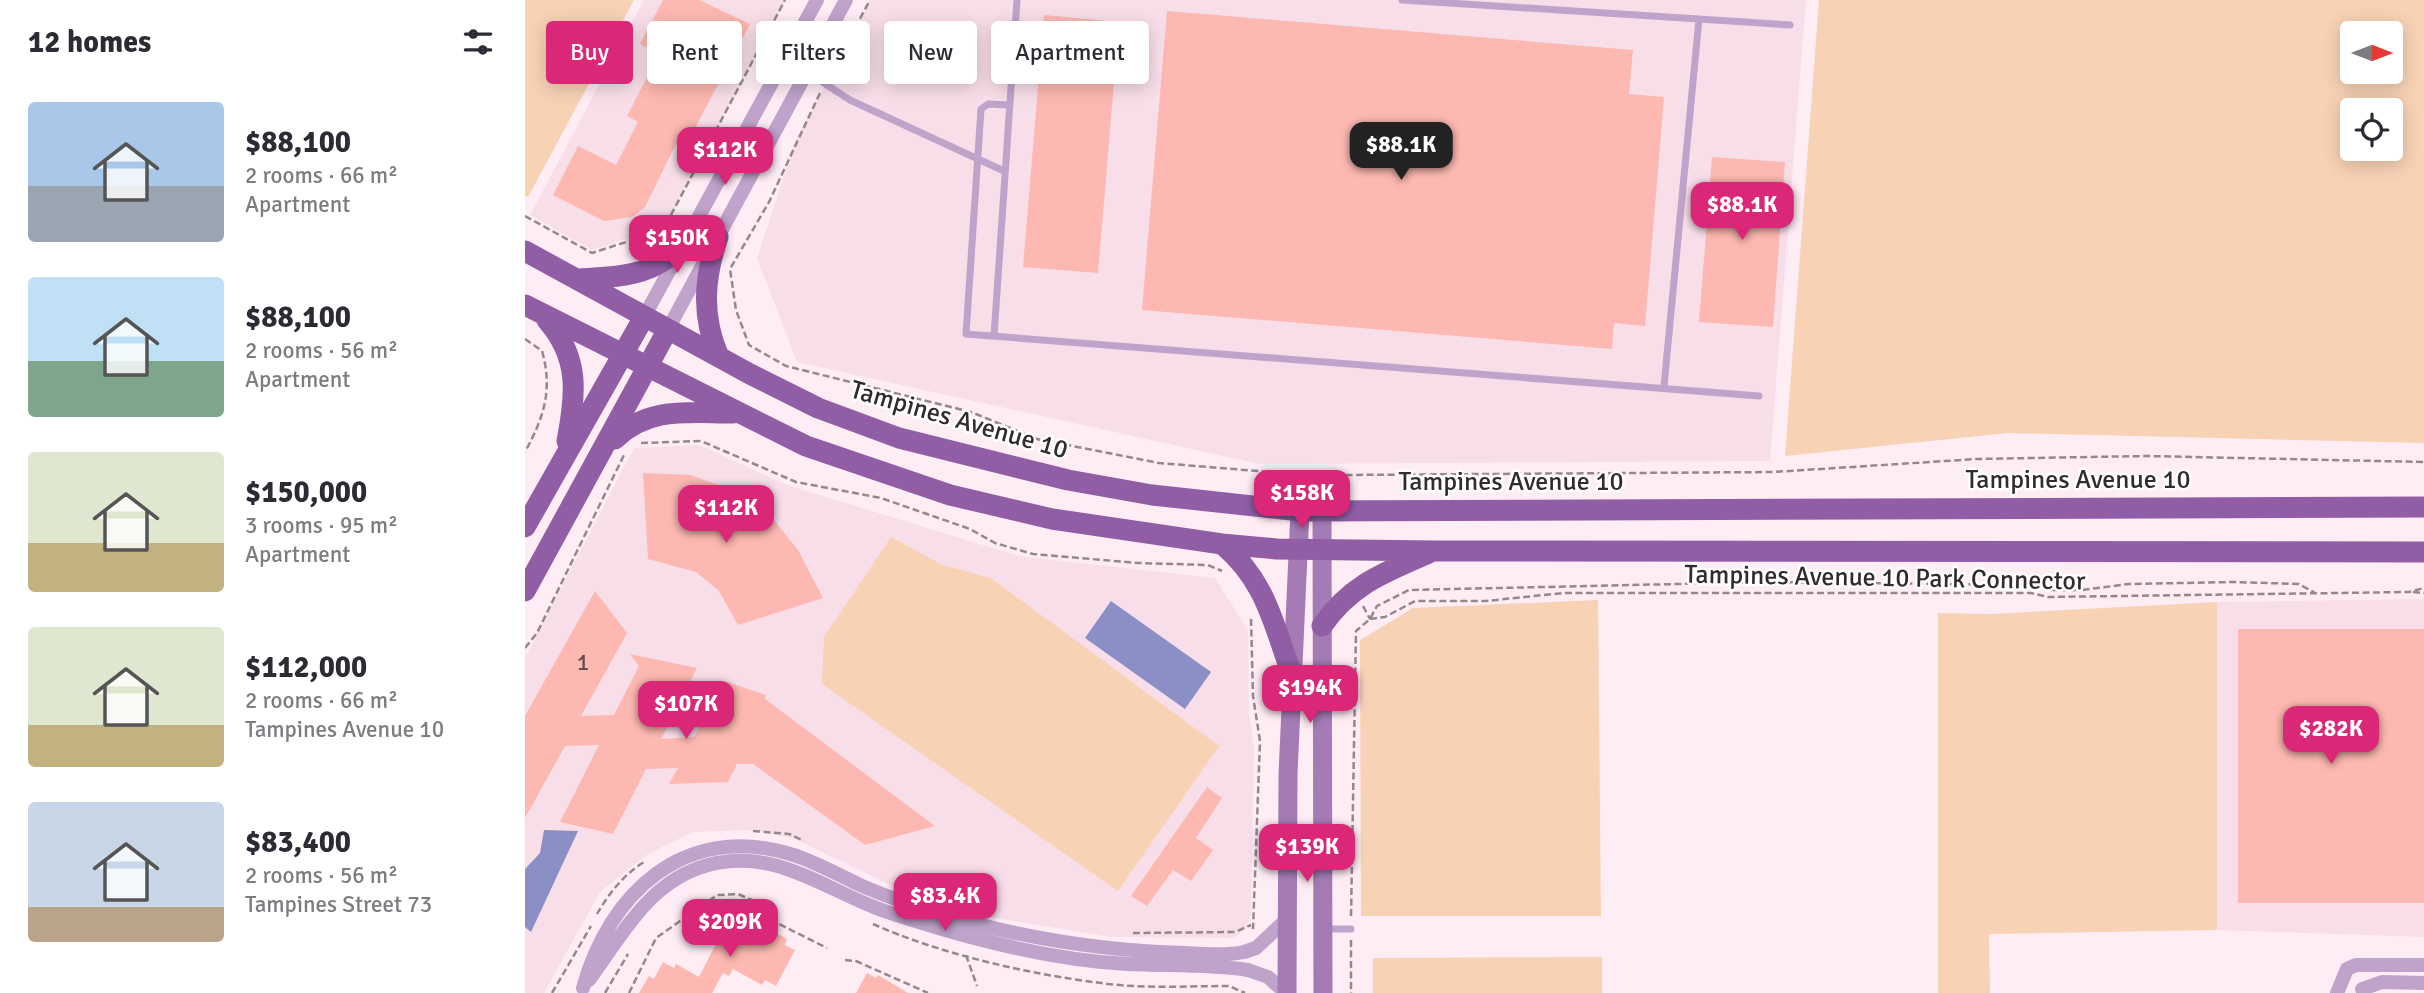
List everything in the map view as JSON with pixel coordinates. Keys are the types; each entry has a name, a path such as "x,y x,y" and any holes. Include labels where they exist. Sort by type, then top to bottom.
{"main road":[{"path":"718,237 705,286 708,327 719,357"},
{"path":"579,279 636,274 668,261 685,242"},
{"name":"Tampines Avenue 10","path":"525,251 579,279 667,331 818,408 899,438 1068,480 1152,495 1311,511 2424,506"},
{"path":"533,310 735,413 806,446 950,495 1052,519 1222,544 1299,549 1434,551 2424,552"},
{"path":"533,310 561,337 569,354 574,405 563,460"},
{"path":"525,527 644,317"},
{"path":"525,591 667,331"},
{"path":"604,450 641,419 670,414 735,413"},
{"path":"1287,993 1292,675 1299,549 1311,511"},
{"path":"1311,511 1322,549 1323,993"},
{"path":"1222,544 1244,562 1261,589 1292,675"},
{"path":"1322,626 1338,602 1354,589 1434,551"}],"street":[{"path":"644,317 817,0"},
{"path":"835,21 846,0"},
{"path":"667,331 801,84"},
{"path":"582,991 591,959 626,901 643,883 684,857 731,846 788,853 878,893 986,928 1158,953 1235,954 1256,948 1287,919"},
{"path":"582,991 635,913 654,895 689,871 731,861 754,861 797,871 872,906 983,941 1058,957 1248,970 1268,977 1287,993"},
{"path":"2337,993 2347,969 2356,965 2424,965"},
{"path":"2347,969 2362,991 2367,985 2382,982 2424,983"}],"lane":[{"path":"994,336 1017,0"},
{"path":"1402,0 1790,25"},
{"path":"1664,386 1699,19"},
{"path":"825,84 850,100 975,160 1004,171"},
{"path":"1009,105 988,104 981,109 975,160 966,334 1664,386 1759,396"},
{"path":"1323,929 1350,929"}],"path":[{"path":"525,216 592,253 663,230 785,0"},
{"path":"859,21 870,0"},
{"path":"825,84 769,202 730,269 733,297 749,345 786,366 971,412 1037,439 1159,463 1332,474 1773,472 1977,460 2227,458 2424,462"},
{"path":"525,339 542,351 548,395 542,421 525,452"},
{"path":"525,648 537,633 630,444 652,441 701,441 796,482 881,498 970,529 995,543 1033,554 1138,563 1208,565 1229,576"},
{"path":"2227,458 2227,465"},
{"path":"1351,993 1356,631 1370,619 1377,606 1409,590 1767,582 2039,585 2048,590 2082,590 2129,584 2234,582 2299,584 2315,593"},
{"path":"2407,592 2424,588"},
{"name":"Tampines Avenue 10 Park Connector","path":"1370,619 1385,617 1415,601 1486,601 1563,593 2031,593 2048,597 2424,593"},
{"path":"1251,614 1253,696 1260,741 1256,910 1251,925 1256,934 1256,948"},
{"path":"629,993 656,938 717,895 738,894 761,904 773,921 827,948"},
{"path":"866,921 966,956 1100,983 1229,986 1245,993"},
{"path":"605,993 632,947"},
{"path":"966,956 977,986"},
{"path":"845,960 856,961 928,993"},
{"path":"1100,983 1100,992"},
{"path":"1168,986 1168,993"}],"shaded area":[{"path":"525,0 634,0 623,21 546,21 546,84 589,84 528,197 525,196"},
{"path":"644,0 786,0 775,21 756,21 756,56 742,82 742,21 647,21 647,84 741,84 664,227 592,250 530,215 599,84 633,84 633,21"},
{"path":"871,0 1806,0 1770,461 1259,464 797,362 757,258 796,139 826,84 870,84 870,21 860,21"},
{"path":"1819,0 2424,0 2424,443 2008,433 1785,456"},
{"path":"699,445 787,485 1019,556 1215,578 1248,630 1249,714 1254,746 1251,915 1246,929 1234,938 1111,937 976,915 907,893 795,839 754,830 693,832 648,854 600,892 544,993 525,993 525,657 634,448"},
{"path":"891,537 943,565 991,578 1219,746 1118,891 822,684 824,637"},
{"path":"2424,599 2424,937 2217,930 2217,602"},
{"path":"1598,600 1601,916 1361,916 1360,640 1413,608"},
{"path":"2217,602 2217,930 1989,934 1990,993 1938,993 1938,613 1989,614"},
{"path":"1602,957 1602,993 1373,993 1373,958"}],"water":[{"path":"1111,601 1211,672 1185,709 1085,638"},
{"path":"544,830 578,831 531,932 525,927 525,869 540,853"}],"building":[{"path":"663,0 699,0 750,24 742,39 742,21 652,21"},
{"path":"1167,11 1633,50 1629,94 1664,97 1645,326 1614,323 1612,349 1142,310"},
{"path":"1044,15 1108,21 1044,21"},
{"path":"647,31 647,48 640,44"},
{"path":"647,77 647,84 718,84 684,149 676,144 645,207 632,217 604,221 553,195 578,146 616,165 638,122 627,116"},
{"path":"1038,84 1114,84 1098,273 1023,267"},
{"path":"1712,157 1785,162 1773,327 1699,322"},
{"path":"643,473 691,475 728,489 765,509 798,550 823,598 738,625 719,591 696,572 648,559"},
{"path":"595,591 627,633 581,716 614,715 639,666 630,654 697,668 661,739 694,737 724,681 766,695 765,699 935,826 865,845 753,764 737,764 728,782 669,784 678,768 646,769 613,834 560,822 599,745 565,746 525,818 525,716"},
{"path":"2238,629 2424,629 2424,903 2238,903"},
{"path":"1207,787 1222,798 1196,838 1213,850 1191,881 1173,870 1147,906 1131,896"},
{"path":"736,905 760,918 758,923 787,939 785,945 795,950 776,986 765,980 762,985 733,969 729,976 723,973 712,993 639,993 649,976 654,979 663,962 674,968 676,964 699,977"},
{"path":"867,973 876,978 878,975 908,993 856,993"}]}
